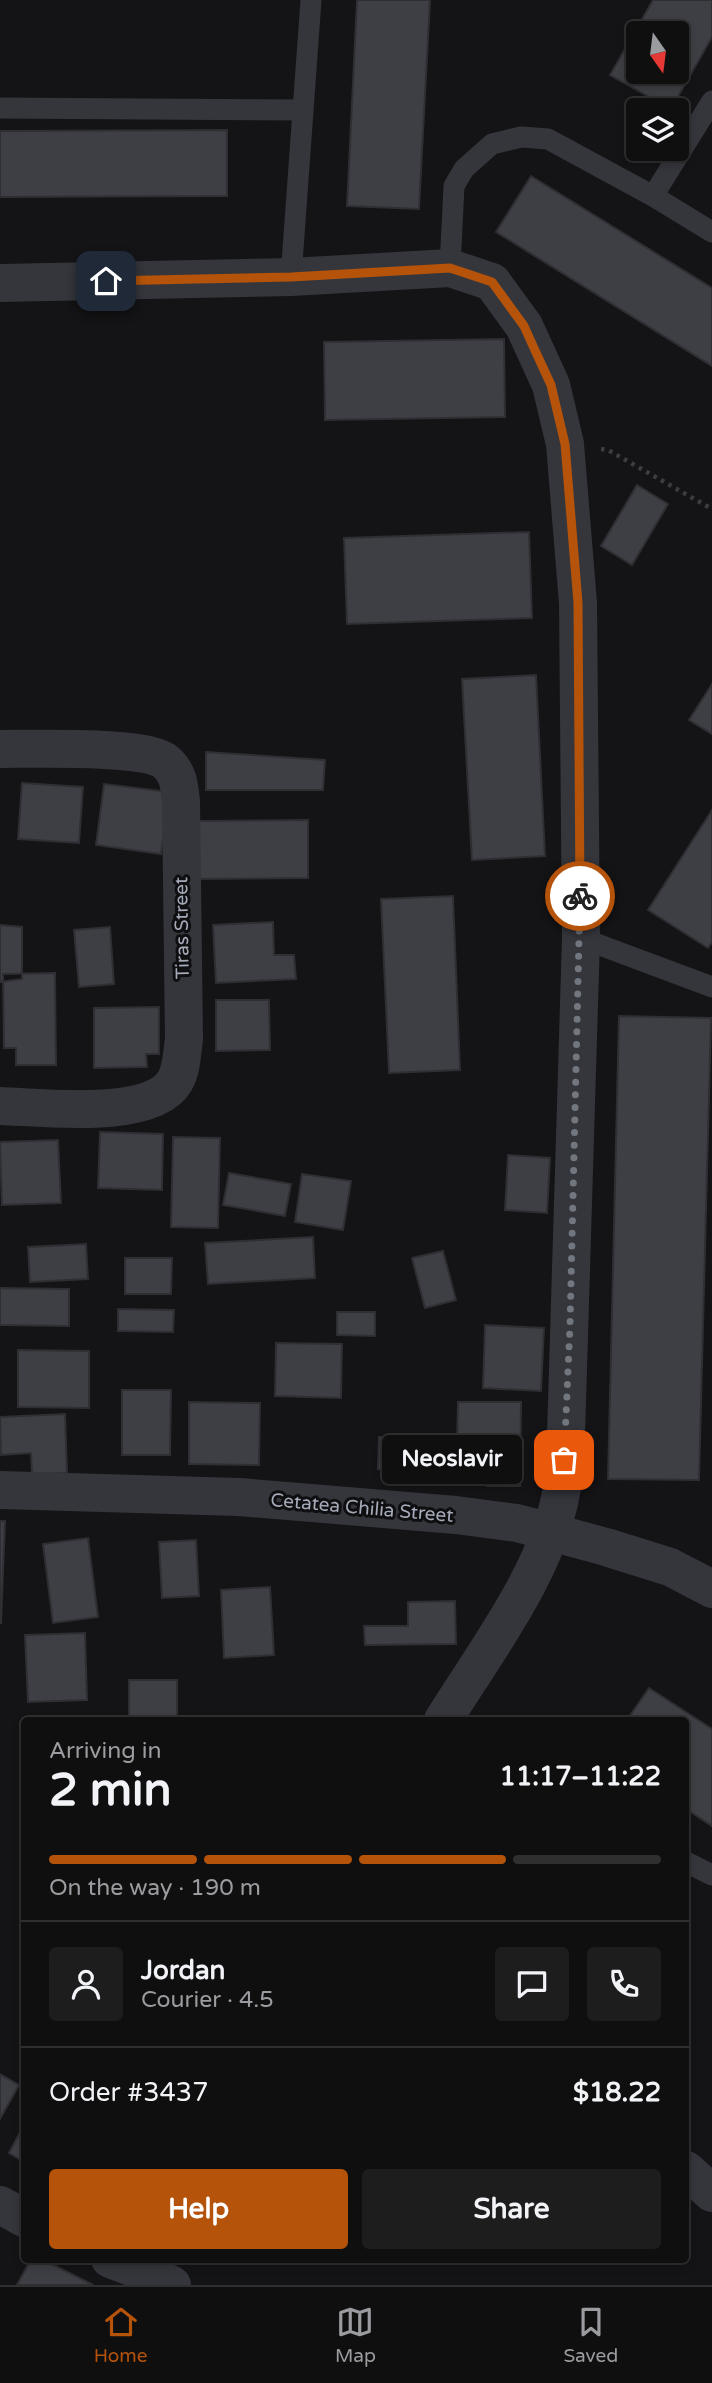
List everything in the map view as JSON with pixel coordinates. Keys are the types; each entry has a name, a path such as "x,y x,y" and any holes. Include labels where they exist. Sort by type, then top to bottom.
{"street":[{"path":"0,284 291,277 450,268 492,282 524,326 551,385 565,444 578,603 580,938 566,1434 562,1489 535,1569 445,1717"},
{"name":"Tiras Street","path":"0,749 120,751 150,755 165,760 178,777 181,801 184,1039 176,1080 164,1094 148,1102 125,1107 0,1107"},
{"name":"Cetatea Chilia Street","path":"0,1490 239,1497 456,1515 517,1523 670,1567 712,1589"},
{"path":"689,2173 712,2193"},
{"path":"0,2205 21,2216"},
{"path":"120,2263 153,2276"}],"lane":[{"path":"291,277 311,0"},
{"path":"653,196 712,101"},
{"path":"0,108 303,110"},
{"path":"450,268 454,186 464,169 492,144 521,136 548,139 653,196 712,232"},
{"path":"580,938 712,986"},
{"path":"689,1863 712,1875"}],"path":[{"path":"565,444 608,450 712,509"}],"building":[{"path":"357,0 430,0 419,209 347,206"},
{"path":"653,0 712,0 712,37 690,76 690,21 641,21"},
{"path":"626,47 626,84 610,75"},
{"path":"626,84 685,84 677,98 651,98"},
{"path":"227,130 227,196 0,197 0,131"},
{"path":"531,176 712,288 712,366 496,232"},
{"path":"504,339 505,417 325,420 324,342"},
{"path":"637,485 668,504 632,565 601,546"},
{"path":"529,532 532,618 347,624 344,538"},
{"path":"536,675 545,856 472,860 462,679"},
{"path":"712,684 712,734 689,720"},
{"path":"206,752 325,760 323,790 206,790"},
{"path":"22,783 83,787 79,843 18,839"},
{"path":"104,784 169,792 161,854 96,845"},
{"path":"712,810 712,942 708,948 648,910"},
{"path":"308,820 308,878 199,879 199,821"},
{"path":"453,896 460,1070 389,1073 381,899"},
{"path":"273,922 274,955 294,955 296,979 216,983 213,925"},
{"path":"0,925 22,927 22,979 0,982"},
{"path":"110,927 114,984 79,987 74,930"},
{"path":"55,973 56,1065 16,1065 16,1048 4,1048 3,974"},
{"path":"216,1000 269,1000 270,1050 216,1051"},
{"path":"159,1007 159,1054 146,1054 147,1067 94,1068 94,1008"},
{"path":"619,1016 711,1018 699,1480 608,1479"},
{"path":"100,1132 163,1134 162,1190 98,1188"},
{"path":"173,1137 220,1138 218,1228 171,1227"},
{"path":"58,1140 61,1203 2,1205 0,1142"},
{"path":"508,1155 550,1158 547,1213 505,1210"},
{"path":"229,1173 291,1184 285,1216 223,1205"},
{"path":"302,1174 351,1181 343,1230 295,1222"},
{"path":"313,1237 315,1278 208,1284 205,1243"},
{"path":"86,1244 88,1279 30,1282 28,1247"},
{"path":"443,1251 456,1300 425,1308 412,1258"},
{"path":"125,1258 172,1258 171,1294 125,1294"},
{"path":"0,1288 69,1289 69,1326 0,1325"},
{"path":"118,1309 174,1310 173,1332 118,1331"},
{"path":"337,1312 375,1312 375,1336 337,1335"},
{"path":"485,1325 544,1328 541,1391 483,1388"},
{"path":"276,1343 342,1344 341,1398 275,1396"},
{"path":"18,1350 89,1351 89,1408 18,1407"},
{"path":"122,1390 171,1390 170,1455 122,1455"},
{"path":"189,1402 260,1403 259,1465 189,1464"},
{"path":"458,1402 521,1402 520,1486 487,1486 487,1446 457,1445"},
{"path":"65,1414 67,1473 32,1474 31,1453 1,1455 0,1417"},
{"path":"379,1437 433,1438 432,1471 378,1469"},
{"path":"0,1521 5,1521 1,1623 0,1623"},
{"path":"88,1538 98,1617 53,1623 43,1544"},
{"path":"196,1540 199,1596 162,1598 159,1542"},
{"path":"270,1587 274,1655 224,1658 221,1590"},
{"path":"455,1601 456,1644 365,1645 364,1626 408,1626 408,1602"},
{"path":"85,1633 87,1700 28,1702 25,1635"},
{"path":"129,1680 177,1680 177,1717 129,1717"},
{"path":"649,1688 712,1729 712,1826 689,1811 689,1717 629,1717"},
{"path":"0,2074 19,2085 0,2119"},
{"path":"21,2131 21,2160 9,2153"},
{"path":"29,2263 50,2263 93,2285 17,2285"}],"way so far":[{"path":"564,1460 570,1326 580,896"}],"place":[{"name":"Neoslavir","path":"564,1460"}],"route":[{"path":"106,281 291,277 450,268 492,282 524,326 551,385 565,444 578,603 580,896"}]}
